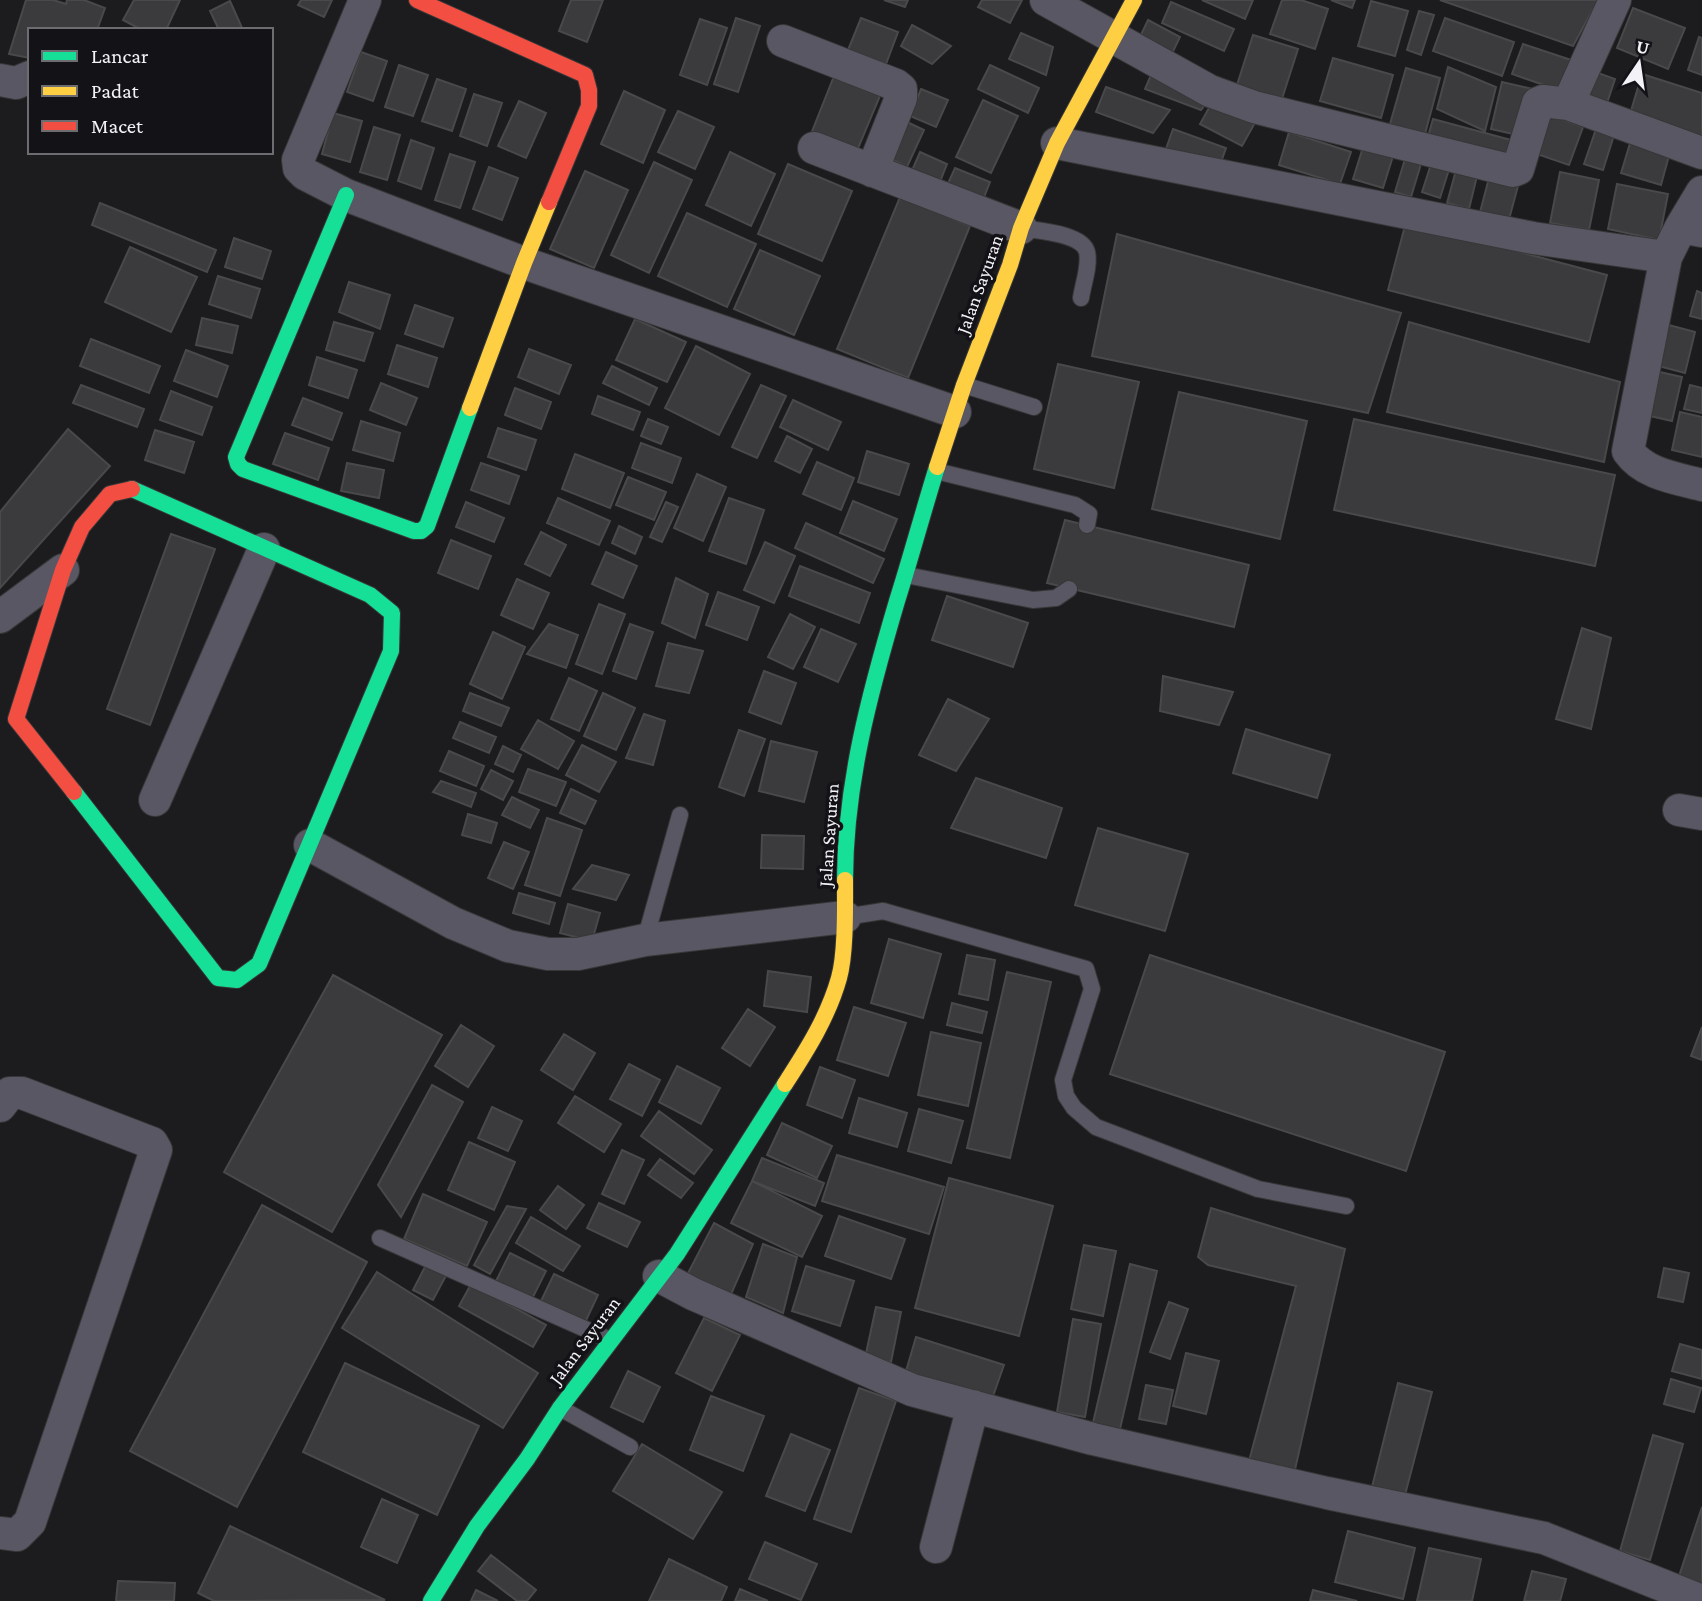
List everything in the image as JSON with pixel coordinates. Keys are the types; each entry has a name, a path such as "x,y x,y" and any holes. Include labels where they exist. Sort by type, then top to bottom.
{"street":[{"path":"365,0 298,160 299,168 306,173 346,195 524,263 959,399"},
{"path":"346,195 236,457 243,469 414,531 421,531 427,526 524,263 589,106 589,90 585,75 417,0"},
{"path":"1046,0 1210,91 1254,107 1513,171 1518,169 1538,103 1543,100 1568,104 1702,153"},
{"name":"Jalan Sayuran","path":"431,1601 477,1526 527,1459 560,1408 677,1254 817,1034 840,976 845,917 845,862 854,772 876,673 936,471 1021,228 1057,143 1134,0"},
{"path":"1568,104 1615,0"},
{"path":"783,41 901,89 901,98 873,171"},
{"path":"0,80 16,83 28,78"},
{"path":"1057,143 1533,239 1666,257"},
{"path":"814,148 1021,228"},
{"path":"1702,192 1692,229 1666,257 1628,451 1636,462 1655,472 1702,485"},
{"path":"132,489 370,595 392,613 391,651 310,845 259,964 237,980 218,978 8,708 63,570 82,527 110,494 132,489"},
{"path":"155,800 264,549"},
{"path":"0,617 63,570"},
{"path":"310,845 453,923 508,946 548,954 578,954 645,940 845,917"},
{"path":"0,1533 17,1535 30,1522 156,1150 152,1143 22,1093 3,1096"},
{"path":"659,1276 693,1294 912,1390 1093,1439 1544,1538 1702,1601"},
{"path":"936,1547 973,1406"}],"lane":[{"path":"1021,228 1081,242 1087,250 1087,260 1081,298"},
{"path":"959,399 1034,407"},
{"path":"936,471 1075,505 1089,513 1087,525"},
{"path":"905,575 1033,600 1056,598 1069,589"},
{"path":"645,940 680,815"},
{"path":"845,917 883,911 1086,970 1092,989 1063,1080 1066,1096 1074,1108 1096,1127 1258,1189 1346,1206"},
{"path":"380,1238 610,1340"},
{"path":"560,1408 630,1447"}],"building":[{"path":"26,0 53,0 66,4 67,0 84,0 105,8 98,28 28,28 28,58 9,54"},
{"path":"134,0 180,0 167,28 138,28 123,20"},
{"path":"301,0 332,0 324,17 298,5"},
{"path":"571,0 603,0 587,42 559,31"},
{"path":"884,0 908,0 905,7"},
{"path":"982,0 1022,0 1010,23 978,7"},
{"path":"1202,0 1253,0 1245,19"},
{"path":"1282,0 1301,0 1328,9 1315,49 1270,34"},
{"path":"1331,0 1355,0 1352,8"},
{"path":"1440,0 1598,0 1573,46"},
{"path":"230,1 242,28 218,28 210,11"},
{"path":"1371,1 1408,11 1395,56 1358,46"},
{"path":"1171,2 1234,29 1224,51 1162,23"},
{"path":"1633,8 1685,28 1668,69 1617,48"},
{"path":"1419,11 1434,15 1421,55 1407,50"},
{"path":"736,18 760,26 738,92 714,84"},
{"path":"861,18 898,32 886,64 848,50"},
{"path":"1445,18 1514,42 1502,76 1433,51"},
{"path":"700,19 727,28 707,85 680,75"},
{"path":"1148,20 1180,37 1167,64 1135,47"},
{"path":"912,25 951,46 932,64 901,46"},
{"path":"1021,33 1053,47 1046,75 1009,59"},
{"path":"1253,35 1298,49 1280,105 1235,91"},
{"path":"1699,37 1702,38 1702,75 1688,70"},
{"path":"1523,44 1577,62 1567,93 1512,74"},
{"path":"361,52 387,61 373,101 347,92"},
{"path":"1333,58 1393,75 1381,118 1320,101"},
{"path":"399,65 428,75 413,116 385,107"},
{"path":"990,65 1039,88 1028,113 978,89"},
{"path":"1448,67 1496,87 1485,131 1437,109"},
{"path":"1406,68 1440,78 1425,134 1390,124"},
{"path":"1587,69 1615,79 1606,106 1577,97"},
{"path":"836,71 882,91 854,158 809,139"},
{"path":"1642,74 1702,93 1702,137 1630,114"},
{"path":"1151,75 1211,97 1201,110 1145,89"},
{"path":"437,79 466,89 452,131 422,121"},
{"path":"1502,82 1537,90 1526,137 1491,129"},
{"path":"1106,87 1170,110 1153,133 1096,112"},
{"path":"921,89 948,100 936,127 910,116"},
{"path":"624,91 665,110 643,163 601,144"},
{"path":"474,94 502,103 487,146 460,136"},
{"path":"1214,99 1256,121 1242,146 1200,124"},
{"path":"983,100 1018,116 991,173 956,157"},
{"path":"519,101 546,113 526,158 498,146"},
{"path":"678,111 714,127 695,169 658,152"},
{"path":"333,113 362,121 350,162 322,154"},
{"path":"1545,113 1583,127 1569,165 1531,152"},
{"path":"1433,119 1511,140 1505,162 1427,140"},
{"path":"903,120 924,130 907,167 887,157"},
{"path":"1597,126 1615,132 1603,170 1584,164"},
{"path":"374,127 400,135 387,180 360,172"},
{"path":"1173,129 1226,148 1219,168 1166,149"},
{"path":"1289,132 1351,152 1340,184 1279,165"},
{"path":"411,140 434,148 421,189 398,181"},
{"path":"1631,140 1670,152 1661,185 1621,173"},
{"path":"1364,144 1394,153 1383,188 1353,179"},
{"path":"1408,149 1424,154 1411,197 1395,192"},
{"path":"730,152 775,174 751,226 706,205"},
{"path":"920,152 947,164 938,187 910,175"},
{"path":"450,154 475,162 460,208 435,200"},
{"path":"1434,155 1452,160 1440,198 1422,192"},
{"path":"654,162 692,180 649,273 611,255"},
{"path":"1458,163 1479,168 1469,209 1447,203"},
{"path":"788,164 852,191 822,261 758,234"},
{"path":"489,167 518,178 502,220 473,209"},
{"path":"955,168 990,182 981,205 945,190"},
{"path":"585,171 628,190 594,268 550,249"},
{"path":"1560,172 1599,180 1589,230 1550,223"},
{"path":"1489,178 1518,186 1508,223 1479,216"},
{"path":"1617,184 1668,194 1659,240 1608,229"},
{"path":"900,197 970,226 908,378 837,349"},
{"path":"100,203 216,250 207,272 92,225"},
{"path":"687,213 756,244 727,307 658,276"},
{"path":"1406,222 1607,275 1589,342 1388,290"},
{"path":"1117,234 1401,313 1368,413 1092,356"},
{"path":"234,238 271,251 262,279 225,267"},
{"path":"130,247 197,277 171,332 105,302"},
{"path":"760,250 820,276 794,335 734,309"},
{"path":"218,276 260,289 251,318 209,304"},
{"path":"349,282 390,295 380,329 339,312"},
{"path":"1697,291 1702,293 1702,319 1690,316"},
{"path":"415,305 453,318 443,347 405,334"},
{"path":"202,318 238,326 232,353 196,345"},
{"path":"635,319 686,342 667,382 616,360"},
{"path":"334,322 373,333 364,361 326,350"},
{"path":"1409,322 1620,382 1604,462 1387,412"},
{"path":"1665,324 1695,332 1685,373 1655,365"},
{"path":"91,339 160,366 149,393 80,366"},
{"path":"397,345 437,358 428,387 388,374"},
{"path":"696,346 750,374 719,435 665,408"},
{"path":"529,349 571,365 559,394 518,377"},
{"path":"186,350 228,366 217,397 174,381"},
{"path":"317,357 357,370 348,398 309,385"},
{"path":"1058,364 1139,382 1114,488 1034,469"},
{"path":"612,366 657,388 649,405 603,383"},
{"path":"1651,370 1682,377 1672,421 1641,414"},
{"path":"381,383 417,398 406,425 370,410"},
{"path":"81,385 144,409 137,427 73,403"},
{"path":"761,385 786,396 757,458 732,447"},
{"path":"1690,385 1702,388 1702,413 1684,409"},
{"path":"515,388 551,402 541,429 505,415"},
{"path":"171,391 212,407 202,435 160,420"},
{"path":"1179,392 1307,421 1280,539 1152,509"},
{"path":"598,396 640,412 633,430 592,414"},
{"path":"303,398 342,413 332,440 292,425"},
{"path":"793,400 841,422 828,450 780,427"},
{"path":"1680,412 1702,417 1702,457 1672,450"},
{"path":"648,419 668,427 661,444 641,436"},
{"path":"1354,419 1615,475 1595,566 1334,510"},
{"path":"361,421 400,433 393,461 353,450"},
{"path":"498,428 536,440 526,470 488,457"},
{"path":"68,429 110,466 0,588 0,512"},
{"path":"155,430 194,442 184,473 145,460"},
{"path":"285,433 329,448 318,480 273,464"},
{"path":"787,436 812,449 800,473 775,461"},
{"path":"641,443 681,458 672,483 632,468"},
{"path":"867,451 909,464 899,495 858,482"},
{"path":"575,454 624,473 610,508 562,489"},
{"path":"817,462 854,478 841,510 803,494"},
{"path":"347,463 384,470 379,498 341,491"},
{"path":"481,463 519,476 509,504 471,490"},
{"path":"697,474 726,487 703,541 674,528"},
{"path":"628,477 666,492 654,520 616,505"},
{"path":"558,498 610,521 599,545 547,523"},
{"path":"729,498 764,510 746,564 709,551"},
{"path":"853,501 897,519 884,551 840,533"},
{"path":"466,502 504,518 494,542 456,527"},
{"path":"666,502 678,507 662,542 650,537"},
{"path":"1065,520 1249,565 1234,627 1047,583"},
{"path":"806,523 884,559 873,583 795,548"},
{"path":"619,526 642,537 635,554 612,543"},
{"path":"541,532 566,545 550,576 525,564"},
{"path":"171,534 215,549 150,725 107,709"},
{"path":"451,540 491,556 478,589 438,573"},
{"path":"765,542 795,556 774,603 744,590"},
{"path":"606,552 637,566 623,598 592,584"},
{"path":"800,566 870,593 859,623 789,596"},
{"path":"676,578 708,594 695,638 662,623"},
{"path":"517,579 549,593 533,629 501,615"},
{"path":"718,592 759,607 747,640 706,625"},
{"path":"947,596 1028,623 1013,667 932,640"},
{"path":"599,604 625,614 602,674 576,664"},
{"path":"790,614 815,627 793,669 768,657"},
{"path":"549,624 578,635 566,668 527,654"},
{"path":"630,624 653,632 636,679 613,671"},
{"path":"1582,628 1611,638 1591,729 1556,719"},
{"path":"821,629 856,644 838,682 804,667"},
{"path":"493,632 525,647 502,699 470,684"},
{"path":"668,643 703,651 689,693 656,686"},
{"path":"764,671 796,683 781,724 749,712"},
{"path":"1163,676 1233,692 1219,725 1160,711"},
{"path":"569,678 597,691 579,731 551,719"},
{"path":"470,693 509,708 501,726 463,711"},
{"path":"603,693 635,708 616,750 584,736"},
{"path":"948,699 989,719 956,771 919,755"},
{"path":"644,714 665,721 653,765 626,758"},
{"path":"538,720 574,741 558,769 521,749"},
{"path":"460,722 496,737 489,753 453,738"},
{"path":"1246,729 1330,755 1317,798 1233,773"},
{"path":"739,730 765,739 744,796 719,787"},
{"path":"771,741 817,752 804,802 759,791"},
{"path":"582,745 616,762 599,792 566,775"},
{"path":"503,746 521,755 513,772 495,764"},
{"path":"449,751 484,766 476,786 440,771"},
{"path":"528,769 566,782 556,806 519,792"},
{"path":"491,770 513,781 503,800 481,789"},
{"path":"976,778 1062,808 1046,858 951,828"},
{"path":"441,781 476,793 471,807 433,792"},
{"path":"571,789 596,801 585,824 560,813"},
{"path":"512,797 539,810 530,828 502,815"},
{"path":"468,814 497,823 491,843 462,835"},
{"path":"547,818 582,830 560,896 525,885"},
{"path":"1098,828 1188,854 1165,931 1075,905"},
{"path":"762,835 804,836 803,869 761,868"},
{"path":"504,842 529,852 513,889 488,878"},
{"path":"592,865 629,875 616,900 573,889"},
{"path":"519,893 555,903 549,924 513,913"},
{"path":"568,904 600,913 592,941 560,933"},
{"path":"889,939 941,954 923,1018 871,1003"},
{"path":"967,955 995,960 988,1000 959,994"},
{"path":"1150,955 1445,1052 1406,1171 1110,1074"},
{"path":"768,971 811,977 807,1012 764,1006"},
{"path":"1007,972 1051,982 1010,1158 967,1148"},
{"path":"333,975 442,1035 332,1232 224,1172"},
{"path":"952,1003 987,1012 982,1033 947,1025"},
{"path":"854,1007 906,1023 888,1076 837,1060"},
{"path":"748,1009 775,1027 750,1066 722,1048"},
{"path":"461,1025 494,1046 468,1087 435,1066"},
{"path":"1702,1027 1702,1060 1691,1056"},
{"path":"931,1032 981,1043 968,1106 918,1095"},
{"path":"564,1034 595,1053 573,1090 541,1070"},
{"path":"629,1064 660,1080 642,1116 610,1099"},
{"path":"677,1066 720,1088 701,1124 659,1102"},
{"path":"820,1067 855,1080 842,1118 807,1105"},
{"path":"432,1085 463,1102 401,1217 378,1185"},
{"path":"575,1096 621,1124 604,1152 558,1123"},
{"path":"859,1098 907,1113 897,1147 849,1133"},
{"path":"492,1107 522,1121 508,1151 478,1138"},
{"path":"919,1109 963,1121 951,1163 908,1151"},
{"path":"659,1111 712,1150 694,1174 641,1136"},
{"path":"782,1123 832,1146 817,1178 767,1155"},
{"path":"469,1142 515,1162 494,1210 448,1190"},
{"path":"622,1150 644,1160 624,1204 602,1194"},
{"path":"837,1155 944,1187 929,1234 822,1201"},
{"path":"762,1158 824,1183 815,1206 752,1181"},
{"path":"660,1159 693,1183 681,1198 648,1175"},
{"path":"949,1178 1053,1206 1019,1336 915,1308"},
{"path":"752,1181 822,1216 802,1257 731,1223"},
{"path":"558,1186 584,1205 566,1229 540,1210"},
{"path":"423,1194 487,1222 467,1266 404,1239"},
{"path":"599,1203 640,1222 627,1247 587,1228"},
{"path":"262,1205 367,1262 237,1507 130,1451"},
{"path":"507,1206 526,1209 490,1274 474,1265"},
{"path":"1211,1208 1345,1249 1294,1474 1249,1461 1296,1286 1208,1265 1198,1257"},
{"path":"839,1216 905,1239 891,1279 825,1256"},
{"path":"531,1217 580,1246 563,1271 516,1243"},
{"path":"714,1223 753,1244 729,1299 686,1277"},
{"path":"763,1244 797,1257 783,1313 746,1297"},
{"path":"1084,1245 1116,1251 1103,1316 1071,1309"},
{"path":"510,1253 546,1271 531,1301 495,1283"},
{"path":"428,1261 448,1272 433,1300 413,1290"},
{"path":"1130,1264 1157,1271 1119,1433 1092,1427"},
{"path":"806,1266 854,1281 840,1326 792,1311"},
{"path":"1664,1268 1689,1273 1683,1302 1658,1297"},
{"path":"377,1272 538,1373 503,1428 342,1328"},
{"path":"554,1274 598,1295 583,1327 539,1305"},
{"path":"471,1284 546,1325 533,1347 459,1306"},
{"path":"1169,1302 1188,1309 1170,1359 1150,1352"},
{"path":"876,1307 901,1312 891,1362 865,1358"},
{"path":"704,1318 740,1335 712,1391 676,1373"},
{"path":"1073,1319 1101,1324 1085,1417 1057,1412"},
{"path":"916,1337 1004,1365 992,1399 906,1371"},
{"path":"1680,1344 1702,1350 1702,1379 1672,1371"},
{"path":"1186,1353 1219,1361 1206,1414 1173,1406"},
{"path":"345,1363 479,1426 437,1515 303,1452"},
{"path":"628,1371 660,1387 643,1422 611,1407"},
{"path":"1671,1379 1701,1388 1694,1412 1664,1404"},
{"path":"1398,1383 1432,1392 1405,1495 1372,1487"},
{"path":"1146,1385 1173,1390 1166,1424 1139,1419"},
{"path":"859,1388 896,1401 851,1532 814,1519"},
{"path":"711,1396 764,1416 743,1471 690,1450"},
{"path":"791,1434 830,1450 805,1511 766,1496"},
{"path":"1653,1435 1683,1444 1650,1560 1620,1551"},
{"path":"642,1444 722,1492 693,1539 613,1491"},
{"path":"382,1499 418,1515 397,1563 361,1547"},
{"path":"1702,1507 1702,1590 1677,1582"},
{"path":"230,1526 385,1600 214,1601 198,1593"},
{"path":"1348,1531 1415,1548 1403,1599 1335,1582"},
{"path":"765,1542 817,1564 801,1600 749,1579"},
{"path":"1429,1548 1481,1559 1472,1601 1417,1601"},
{"path":"491,1555 536,1590 527,1601 517,1601 478,1571"},
{"path":"669,1559 727,1587 721,1601 649,1601"},
{"path":"1532,1571 1566,1579 1560,1601 1524,1601"},
{"path":"118,1581 175,1583 174,1601 116,1601"},
{"path":"740,1589 768,1601 735,1601"},
{"path":"476,1590 498,1601 471,1601"},
{"path":"1313,1590 1357,1601 1310,1601"}],"traffic: fast":[{"path":"346,195 236,457 238,464 243,469 414,531 421,531 427,526 470,408"},
{"path":"845,880 849,809 861,739 887,635 937,467"},
{"path":"74,792 218,978 237,980 259,964 391,651 392,613 370,595 132,489"},
{"path":"431,1601 477,1526 527,1459 560,1408 677,1254 785,1084"}],"traffic: slow":[{"path":"937,467 1021,228 1057,143 1134,0"},
{"path":"470,408 549,202"},
{"path":"785,1084 823,1020 839,978 844,943 845,880"}],"traffic: jam":[{"path":"417,0 585,75 589,106 549,202"},
{"path":"74,792 16,719 63,570 82,527 110,494 132,489"}]}
